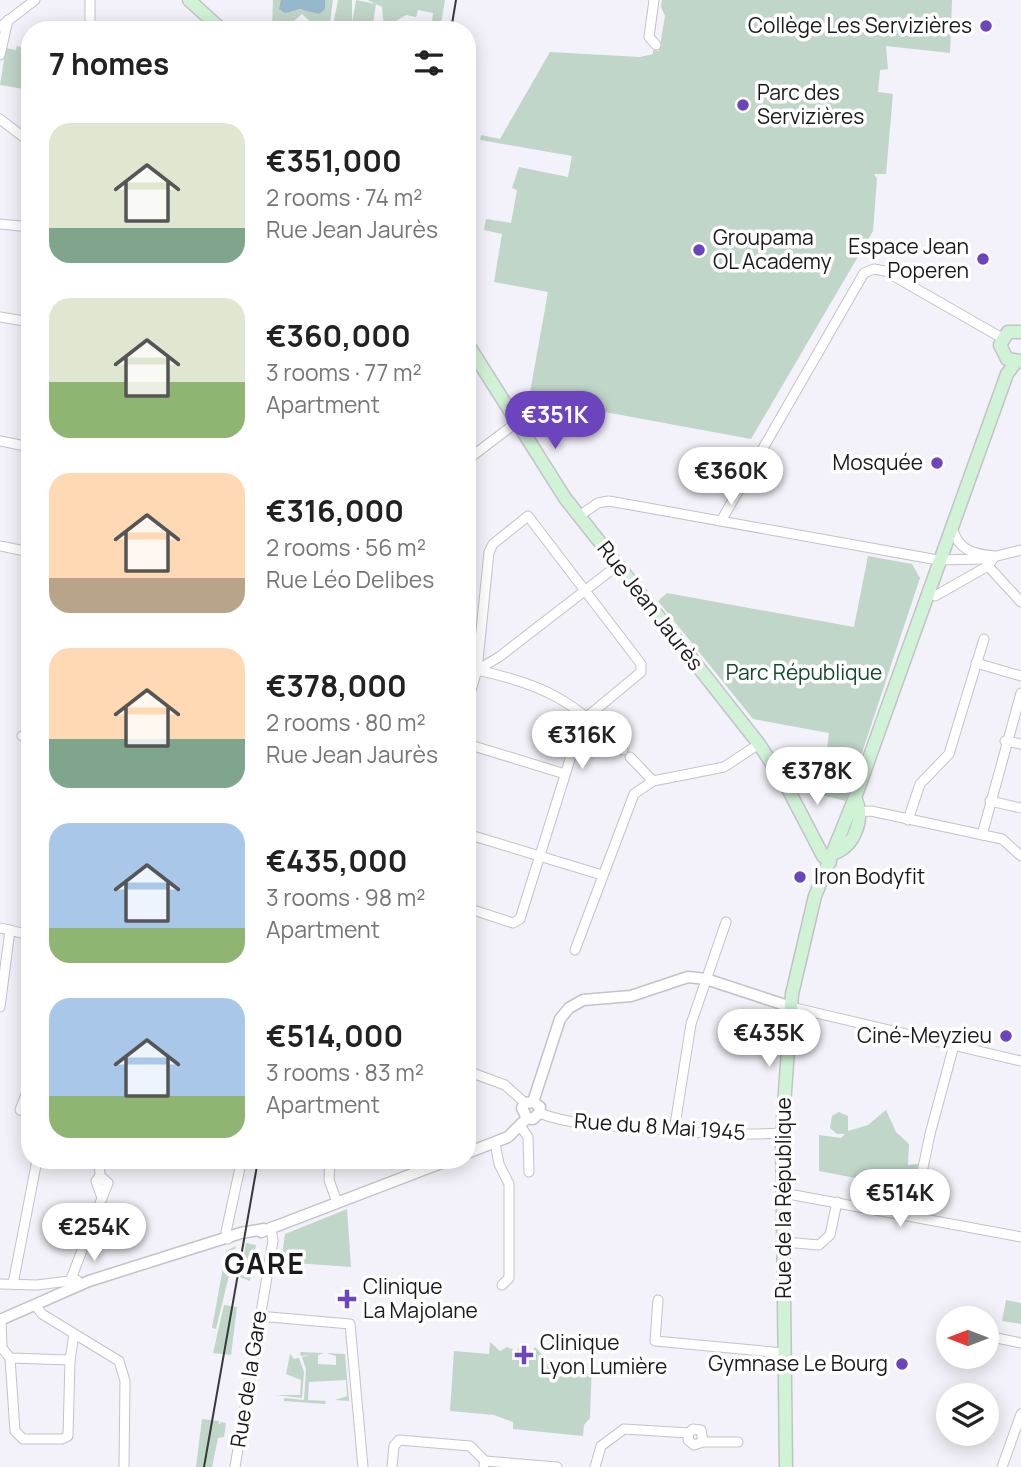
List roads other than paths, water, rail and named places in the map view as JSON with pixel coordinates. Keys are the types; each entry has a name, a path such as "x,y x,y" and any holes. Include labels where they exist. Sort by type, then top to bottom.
{"main road":[{"path":"190,0 212,21"},
{"path":"1014,360 1000,349 1002,338 1019,328"},
{"name":"Rue Jean Jaurès","path":"476,359 579,516 759,744 787,786 820,848 832,858"},
{"path":"832,858 844,842 856,816 855,798 951,524 1014,360"},
{"path":"938,560 948,514 1014,360"},
{"name":"Rue Jean Jaurès","path":"476,361 479,364"},
{"name":"Rue de la République","path":"786,1467 782,1133 791,1007 815,896 832,858"}],"street":[{"path":"0,27 35,0"},
{"path":"90,0 90,21"},
{"path":"654,0 649,37 656,45"},
{"path":"0,55 8,20"},
{"path":"0,119 21,135"},
{"path":"0,224 21,226"},
{"path":"721,521 861,277 868,271 885,271 1002,338"},
{"path":"0,317 21,320"},
{"path":"476,453 517,422"},
{"path":"0,441 21,445"},
{"path":"579,516 598,503 609,501 938,560 974,560 1021,550"},
{"path":"476,673 489,552 493,544 527,516 641,664 641,673 582,721 520,919 513,923 476,911"},
{"path":"951,524 960,546 971,553 995,556"},
{"path":"0,546 21,550"},
{"path":"935,596 988,566 995,556"},
{"path":"477,670 618,565"},
{"path":"988,566 1021,602"},
{"path":"908,820 920,784 949,754 984,639"},
{"path":"976,663 1021,676"},
{"path":"477,670 523,681 563,698 587,715 623,750"},
{"path":"982,835 1005,741 1021,693"},
{"path":"1005,741 1021,744"},
{"path":"575,950 634,794 653,781 724,767 759,744"},
{"path":"476,747 565,774"},
{"path":"630,757 653,781"},
{"path":"990,802 1021,808"},
{"path":"856,816 877,814 982,835 1009,842 1021,856"},
{"path":"476,837 602,875"},
{"path":"674,1131 691,1024 726,922"},
{"path":"0,1007 5,929"},
{"path":"529,1172 528,1137 522,1111 529,1102 556,1027 569,1008 593,998 631,996 678,978 705,979 791,1007 1021,1061"},
{"path":"913,1216 930,1134 954,1045"},
{"path":"476,1074 505,1085 540,1107 536,1118 524,1122 495,1143 476,1150"},
{"name":"Rue du 8 Mai 1945","path":"540,1113 578,1122 674,1131 746,1135 782,1133"},
{"path":"495,1143 499,1164 509,1184 509,1278 502,1285"},
{"path":"13,1284 35,1169"},
{"path":"71,1279 102,1198 96,1181 100,1176 100,1169"},
{"path":"228,1239 226,1231 240,1169"},
{"path":"330,1169 330,1181 337,1202"},
{"path":"74,1334 70,1360 68,1436 62,1439 23,1439 15,1432 10,1358 2,1348 0,1320 89,1281 228,1239 259,1233 425,1169"},
{"path":"783,1193 1021,1237"},
{"path":"784,1242 818,1245 830,1235 837,1202"},
{"path":"271,1249 273,1227"},
{"name":"Rue de la Gare","path":"234,1467 273,1227"},
{"path":"0,1284 41,1284 71,1279 89,1281"},
{"path":"41,1284 45,1302 42,1314 119,1361 125,1381 124,1467"},
{"path":"658,1300 655,1341 784,1353"},
{"path":"258,1316 351,1324 363,1467"},
{"path":"999,1338 1021,1343"},
{"path":"10,1358 70,1360"},
{"path":"1002,1467 1021,1414"},
{"path":"595,1467 601,1446 624,1429 689,1433 695,1429 701,1430 703,1442 738,1442"},
{"path":"392,1467 394,1446 399,1440 470,1446 484,1464 557,1467"}],"water":[{"path":"281,0 325,0 325,9 319,14 300,9 285,13 279,9"}],"tram line":[{"path":"452,21 456,0"},
{"path":"204,1467 256,1169"}],"place":[{"name":"Collège Les Servizières","path":"986,26"},
{"name":"Parc des Servizières","path":"743,105"},
{"name":"Groupama OL Academy","path":"699,250"},
{"name":"Espace Jean Poperen","path":"983,259"},
{"name":"Mosquée","path":"937,463"},
{"name":"Iron Bodyfit","path":"800,877"},
{"name":"Ciné-Meyzieu","path":"1006,1036"},
{"name":"Clinique La Majolane","path":"347,1299"},
{"name":"Clinique Lyon Lumière","path":"524,1355"},
{"name":"Gymnase Le Bourg","path":"902,1364"}],"district":[{"name":"GARE","path":"265,1264"}],"park label":[{"name":"Parc République","path":"804,673"}]}
